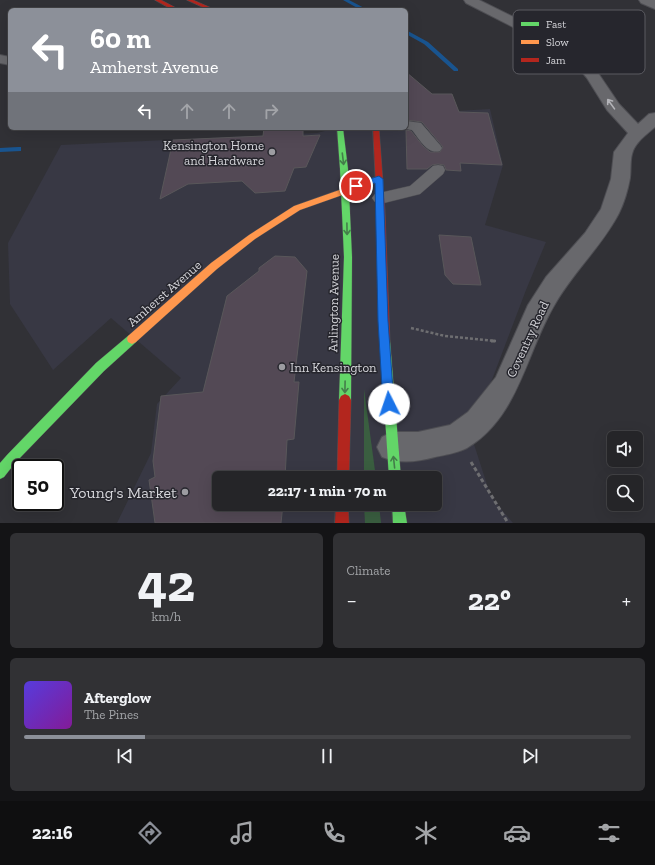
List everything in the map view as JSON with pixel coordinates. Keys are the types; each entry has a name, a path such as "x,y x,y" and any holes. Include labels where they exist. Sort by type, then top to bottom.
{"main road":[{"path":"157,0 173,8"},
{"path":"189,0 208,8"},
{"name":"Arlington Avenue","path":"340,130 348,258 343,471"},
{"path":"376,130 380,198 383,321 394,471"},
{"name":"Amherst Avenue","path":"0,473 11,459 100,367 214,266 252,237 297,208 379,179"},
{"path":"342,511 342,523"},
{"path":"399,511 400,523"}],"street":[{"path":"470,0 513,22"},
{"path":"644,0 655,5"},
{"path":"0,59 8,69"},
{"path":"591,74 613,107 637,133"},
{"name":"Coventry Road","path":"392,447 418,447 456,438 478,422 505,386 536,313 554,284 592,239 610,211 620,179 623,152 637,133 655,118"}],"lane":[{"path":"408,125 416,126 435,148"},
{"path":"380,198 415,190 438,170"}],"path":[{"path":"383,321 444,336 522,344"},
{"path":"456,438 508,523"}],"shaded area":[{"path":"490,109 503,165 485,225 546,242 526,290 471,435 491,497 513,523 117,523 151,453 157,404 181,378 111,318 53,370 10,304 8,243 61,145 317,133 329,130 408,130 408,114"}],"green space":[{"path":"364,389 375,471 364,471"},
{"path":"364,511 380,511 381,523 365,523"}],"building":[{"path":"408,74 432,94 452,94 459,112 488,113 502,165 460,163 461,171 446,170 444,165 438,164 432,165 427,169 407,169 406,130 411,131 430,152 440,152 443,147 422,122 408,120"},
{"path":"264,130 303,130 303,136 320,135 306,167 294,168 285,191 255,193 242,181 188,184 160,199 173,140 263,136"},
{"path":"439,235 471,237 481,285 453,284 445,275"},
{"path":"275,256 295,257 307,271 294,382 299,382 294,439 287,440 285,471 212,471 212,511 282,511 281,523 155,523 149,480 155,477 153,461 161,396 203,392 227,296 259,271 259,268"}],"waterway":[{"path":"345,0 361,8"},
{"path":"408,33 426,43 456,70"},
{"path":"0,150 18,149"}],"traffic: fast":[{"path":"340,130 344,169 348,257 345,400"},
{"path":"0,473 11,459 100,367 132,339"},
{"path":"385,341 394,471"},
{"path":"399,511 400,523"}],"traffic: slow":[{"path":"132,339 214,266 252,237 297,208 379,179"}],"traffic: jam":[{"path":"157,0 173,8"},
{"path":"189,0 208,8"},
{"path":"376,130 381,211 385,341"},
{"path":"343,471 345,400"},
{"path":"342,511 342,523"}],"place":[{"name":"Kensington Home and Hardware","path":"272,152"},
{"name":"Inn Kensington","path":"282,367"},
{"name":"Young's Market","path":"185,492"}],"route":[{"path":"356,186 379,179 384,347 389,404"}]}
